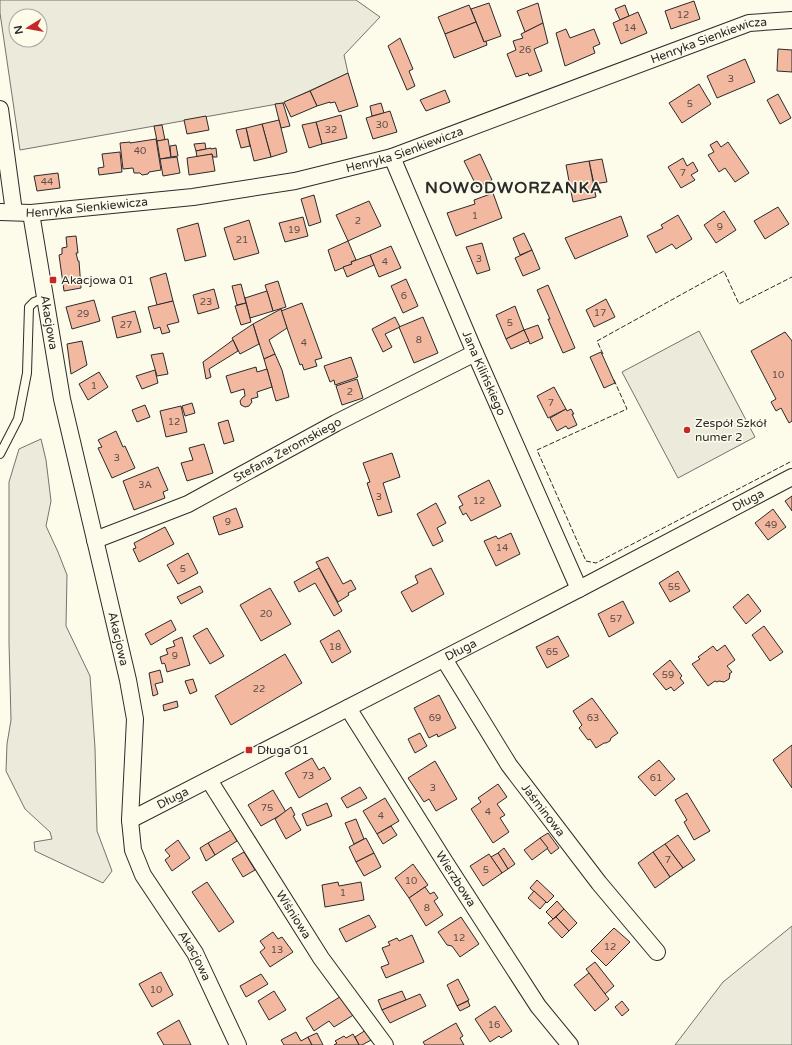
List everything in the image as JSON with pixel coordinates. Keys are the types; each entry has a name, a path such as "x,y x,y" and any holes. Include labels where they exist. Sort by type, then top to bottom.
{"street":[{"name":"Henryka Sienkiewicza","path":"7,212 31,213 193,197 295,181 392,157 749,23 792,20"},
{"path":"0,109 7,212"},
{"name":"Jana Kilińskiego","path":"392,157 475,353 579,589"},
{"name":"Akacjowa","path":"31,213 62,399 128,680 135,719 130,820 133,850 143,875 195,953 238,1045"},
{"name":"Stefana Żeromskiego","path":"96,540 188,504 336,423 475,353"},
{"name":"Długa","path":"130,820 792,478"},
{"name":"Jaśminowa","path":"444,659 509,765 599,883 657,952"},
{"name":"Wierzbowa","path":"348,708 538,1006 570,1045"},
{"name":"Wiśniowa","path":"209,780 321,958 385,1045"}],"lane":[{"path":"0,454 18,418 27,373 29,307 34,302 45,298"}],"shaded area":[{"path":"0,0 356,0 380,17 344,55 348,73 283,103 20,150 0,13"},
{"path":"699,331 755,437 678,478 622,372"},
{"path":"41,439 46,460 51,501 46,526 67,575 66,626 90,676 95,748 97,831 112,871 103,883 35,851 34,842 52,839 50,832 25,809 6,771 7,744 11,720 9,643 9,482 19,449"},
{"path":"792,926 792,1045 675,1045 723,982"}],"building":[{"path":"694,1 700,19 671,29 665,11"},
{"path":"489,3 501,36 484,42 471,9"},
{"path":"538,3 543,23 525,32 517,11"},
{"path":"469,5 476,22 445,34 438,17"},
{"path":"625,5 629,16 620,20 615,9"},
{"path":"638,12 647,33 621,44 613,23"},
{"path":"476,22 484,42 486,41 487,45 454,58 445,34"},
{"path":"543,23 548,43 534,49 542,71 529,76 528,73 516,77 507,54 516,50 513,41 523,38 521,34"},
{"path":"566,29 570,38 594,29 600,44 593,47 595,53 565,66 556,33"},
{"path":"400,38 413,69 409,71 415,86 407,90 388,46"},
{"path":"778,49 792,50 792,72 777,71"},
{"path":"745,59 755,82 717,98 707,76"},
{"path":"348,73 358,106 339,112 335,102 317,106 310,91"},
{"path":"699,84 711,104 682,123 669,103"},
{"path":"445,90 450,102 426,111 420,100"},
{"path":"310,91 317,106 291,117 284,102"},
{"path":"778,94 791,118 780,124 767,100"},
{"path":"283,103 290,126 281,128 275,104"},
{"path":"381,103 384,113 372,116 370,106"},
{"path":"390,111 397,132 373,139 366,118"},
{"path":"341,115 347,138 322,144 316,122"},
{"path":"206,116 209,130 187,134 184,120"},
{"path":"279,120 287,152 271,157 262,124"},
{"path":"316,122 322,144 309,148 302,125"},
{"path":"262,124 271,157 254,161 246,128"},
{"path":"162,125 165,140 157,141 154,126"},
{"path":"246,128 250,146 241,148 236,130"},
{"path":"156,139 161,170 142,175 140,173 134,173 133,168 123,169 120,143"},
{"path":"168,139 171,157 160,159 157,141"},
{"path":"717,141 721,147 728,142 749,173 735,182 725,168 719,172 708,155 714,152 710,145"},
{"path":"205,143 206,149 196,151 194,144"},
{"path":"176,145 178,156 171,157 170,146"},
{"path":"216,148 217,157 213,157 212,154 197,157 196,151"},
{"path":"120,152 122,172 99,175 98,168 104,167 102,154"},
{"path":"212,154 215,171 189,175 187,158"},
{"path":"480,154 492,180 477,187 464,161"},
{"path":"177,157 180,173 163,176 160,159"},
{"path":"683,158 687,166 693,162 698,171 691,175 695,180 681,188 668,167"},
{"path":"602,159 607,182 594,184 589,161"},
{"path":"589,161 596,197 573,202 566,165"},
{"path":"58,173 60,188 37,191 34,176"},
{"path":"493,193 502,218 456,236 447,213 475,204 474,200"},
{"path":"314,195 321,222 309,226 301,199"},
{"path":"369,201 381,226 348,241 336,215"},
{"path":"778,207 789,224 765,239 754,221"},
{"path":"724,211 736,230 716,243 704,225"},
{"path":"678,215 692,239 676,249 672,244 656,253 647,236 663,228 661,225"},
{"path":"621,216 628,236 575,259 565,238"},
{"path":"303,217 308,236 285,242 279,223"},
{"path":"249,220 259,253 234,260 224,228"},
{"path":"198,223 206,256 185,261 177,229"},
{"path":"524,233 532,250 520,255 513,238"},
{"path":"76,236 78,253 76,253 79,261 81,288 64,291 59,255 62,254 62,248 67,247 66,237"},
{"path":"348,241 356,260 351,262 352,264 335,271 328,250"},
{"path":"482,243 490,270 477,274 466,247"},
{"path":"391,246 401,268 379,277 370,255"},
{"path":"532,250 540,269 523,276 515,258"},
{"path":"370,255 374,265 347,277 343,267 352,264 351,262"},
{"path":"166,273 173,301 157,305 150,278"},
{"path":"406,279 418,306 403,313 391,286"},
{"path":"278,281 286,307 273,311 265,285"},
{"path":"241,284 246,303 237,305 232,286"},
{"path":"548,285 575,348 563,353 537,290"},
{"path":"214,289 219,308 198,314 193,295"},
{"path":"267,291 273,311 250,318 245,298"},
{"path":"606,299 615,317 594,327 586,310"},
{"path":"94,300 100,321 72,329 66,307"},
{"path":"173,301 179,322 167,325 170,332 162,334 160,327 154,329 148,307"},
{"path":"246,303 251,322 241,325 235,306"},
{"path":"302,303 322,358 315,360 317,366 304,370 302,364 300,365 281,311"},
{"path":"515,306 524,330 506,339 496,315"},
{"path":"281,309 287,328 269,340 275,354 264,359 253,324"},
{"path":"135,311 141,332 117,338 112,317"},
{"path":"395,317 400,327 385,334 392,347 383,352 372,329"},
{"path":"423,317 438,353 414,363 399,327"},
{"path":"253,324 259,344 240,354 232,338"},
{"path":"538,325 543,338 530,344 524,330"},
{"path":"524,330 529,341 511,349 506,339"},
{"path":"785,332 792,341 792,421 789,423 781,408 776,411 771,402 776,399 751,351"},
{"path":"233,340 238,351 209,369 211,377 206,379 203,362"},
{"path":"82,341 87,365 71,374 67,344"},
{"path":"601,352 615,383 604,388 590,357"},
{"path":"163,353 168,374 157,376 151,355"},
{"path":"275,354 282,370 289,397 276,401 264,359"},
{"path":"351,357 358,377 335,385 334,380 330,382 324,366"},
{"path":"256,367 257,372 267,369 272,387 257,392 258,397 251,399 252,402 249,406 245,407 241,405 240,401 245,396 244,389 231,393 226,376"},
{"path":"155,370 158,383 142,389 136,376"},
{"path":"99,372 108,387 88,400 79,384"},
{"path":"357,379 363,398 342,405 336,386"},
{"path":"554,387 566,409 548,418 537,396"},
{"path":"192,403 195,413 185,416 182,406"},
{"path":"145,405 150,417 137,422 132,410"},
{"path":"181,406 187,432 166,437 160,411"},
{"path":"566,409 567,411 571,409 577,425 568,429 566,426 557,431 550,418"},
{"path":"228,420 234,441 224,444 218,423"},
{"path":"116,431 135,468 112,478 98,448 102,447 98,440"},
{"path":"204,444 213,473 187,481 181,463 193,460 189,448"},
{"path":"392,453 400,477 383,483 392,512 378,516 367,483 370,482 363,463"},
{"path":"158,467 168,490 163,492 165,498 134,510 123,481"},
{"path":"489,480 501,506 471,521 466,513 463,515 459,507 463,505 458,496"},
{"path":"792,496 792,511 785,501"},
{"path":"436,503 446,523 437,528 443,541 433,546 417,514"},
{"path":"236,508 243,527 219,535 213,517"},
{"path":"773,509 786,527 768,540 755,523"},
{"path":"165,527 174,544 139,562 133,549 136,548 134,543"},
{"path":"511,533 520,554 496,566 484,541 496,536 498,539"},
{"path":"188,553 198,573 178,584 167,565"},
{"path":"328,557 343,584 351,580 356,589 348,593 349,595 338,602 316,562"},
{"path":"319,568 342,611 334,616 315,583 299,592 294,582"},
{"path":"431,568 444,594 412,612 401,592 418,583 415,576"},
{"path":"678,571 690,591 670,602 659,583"},
{"path":"200,586 203,592 181,604 177,597"},
{"path":"270,588 291,624 261,641 240,605"},
{"path":"748,594 761,611 746,624 733,607"},
{"path":"623,601 634,623 609,637 598,614"},
{"path":"171,620 176,630 151,645 145,634"},
{"path":"764,626 783,652 770,661 752,635"},
{"path":"207,628 224,656 210,664 193,636"},
{"path":"339,630 351,652 332,663 320,641"},
{"path":"558,636 569,656 547,668 536,647"},
{"path":"182,637 190,665 167,672 165,664 162,664 160,657 168,654 166,649 175,646 173,641"},
{"path":"725,645 735,660 727,666 732,672 729,674 729,679 724,682 715,681 708,686 692,664 700,659 698,657 713,646 717,651"},
{"path":"285,654 302,683 231,725 215,696"},
{"path":"670,660 682,676 680,678 684,683 674,691 671,687 666,690 653,674"},
{"path":"160,670 163,682 155,684 158,694 153,696 149,673"},
{"path":"193,679 197,691 190,694 185,681"},
{"path":"439,695 456,728 438,737 437,734 429,738 414,708"},
{"path":"592,698 618,733 611,738 610,741 596,748 590,739 588,740 579,728 582,725 573,711"},
{"path":"177,701 178,707 164,711 163,705"},
{"path":"420,733 427,746 415,753 408,739"},
{"path":"792,745 792,788 773,760"},
{"path":"312,758 319,770 324,767 331,779 299,798 285,773"},
{"path":"659,760 675,779 655,796 638,777"},
{"path":"435,761 457,799 436,811 429,799 424,802 408,778"},
{"path":"498,784 507,797 497,804 505,815 500,818 509,832 493,843 471,809 481,802 478,798"},
{"path":"360,787 367,798 347,808 341,798"},
{"path":"273,790 286,812 261,826 248,805"},
{"path":"687,793 710,831 694,840 684,822 687,820 675,800"},
{"path":"385,798 399,821 377,834 363,811"},
{"path":"327,803 332,816 307,826 302,814"},
{"path":"291,807 295,815 293,816 301,830 286,839 275,819"},
{"path":"356,819 364,839 354,844 345,823"},
{"path":"391,826 397,835 383,844 377,834"},
{"path":"231,830 237,841 215,855 208,843"},
{"path":"548,833 559,848 551,854 540,838"},
{"path":"678,835 695,860 683,868 665,844"},
{"path":"366,838 374,853 356,862 349,847"},
{"path":"540,838 548,848 532,860 524,850"},
{"path":"178,840 190,858 172,871 165,860 170,856 165,850"},
{"path":"208,843 215,855 206,861 200,848"},
{"path":"665,844 683,868 670,877 653,852"},
{"path":"504,848 515,864 508,869 498,853"},
{"path":"244,852 255,870 243,877 232,859"},
{"path":"653,852 670,877 655,888 638,863"},
{"path":"374,853 381,867 364,876 356,862"},
{"path":"498,853 508,869 502,873 491,857"},
{"path":"489,854 502,873 483,886 470,866"},
{"path":"413,864 428,885 409,898 395,878"},
{"path":"537,880 554,896 547,903 530,888"},
{"path":"207,882 234,922 219,932 192,892"},
{"path":"338,882 339,886 361,882 364,900 325,907 322,885"},
{"path":"425,887 430,894 434,892 438,898 434,901 443,915 426,926 409,898"},
{"path":"534,891 546,902 540,909 528,898"},
{"path":"557,901 564,909 553,919 546,912"},
{"path":"564,909 577,923 569,931 556,917"},
{"path":"369,915 376,927 346,942 339,929"},
{"path":"461,917 479,944 460,957 452,946 447,945 438,932"},
{"path":"556,917 569,931 562,938 548,923"},
{"path":"614,928 630,942 606,966 591,951"},
{"path":"273,932 278,939 282,937 293,952 270,967 260,952 265,948 260,941"},
{"path":"412,935 424,962 386,978 381,967 389,964 382,948 390,945 388,942 397,938 399,941"},
{"path":"595,962 614,986 605,994 586,969"},
{"path":"161,972 173,995 152,1007 139,984"},
{"path":"589,973 609,999 595,1011 574,985"},
{"path":"261,974 268,984 246,997 240,986"},
{"path":"458,979 469,1000 457,1006 447,985"},
{"path":"274,991 286,1010 269,1020 258,1001"},
{"path":"402,991 406,1000 382,1010 378,1000"},
{"path":"420,994 426,1006 390,1023 382,1010"},
{"path":"343,995 355,1014 334,1027 329,1021 314,1031 306,1018"},
{"path":"468,1001 470,1006 460,1011 457,1006"},
{"path":"622,1001 629,1010 622,1016 615,1007"},
{"path":"495,1006 512,1031 501,1038 499,1036 490,1042 475,1019"},
{"path":"179,1020 191,1045 164,1045 157,1033"},
{"path":"456,1023 463,1036 460,1038 464,1045 425,1045 423,1042"},
{"path":"366,1030 373,1039 359,1045 355,1037"},
{"path":"296,1032 301,1041 308,1037 312,1045 284,1045 281,1040"},
{"path":"317,1033 323,1045 312,1045 308,1037"},
{"path":"353,1034 359,1045 334,1045 337,1043 335,1041 344,1036 346,1038"}],"fence":[{"path":"603,354 597,341 724,271 739,304 792,277"},
{"path":"614,380 627,409 537,450 586,561 596,563 792,461"}],"place":[{"name":"Akacjowa 01","path":"53,280"},
{"name":"Zespół Szkół numer 2","path":"687,430"},
{"name":"Długa 01","path":"249,750"}],"district":[{"name":"NOWODWORZANKA","path":"514,188"}]}
